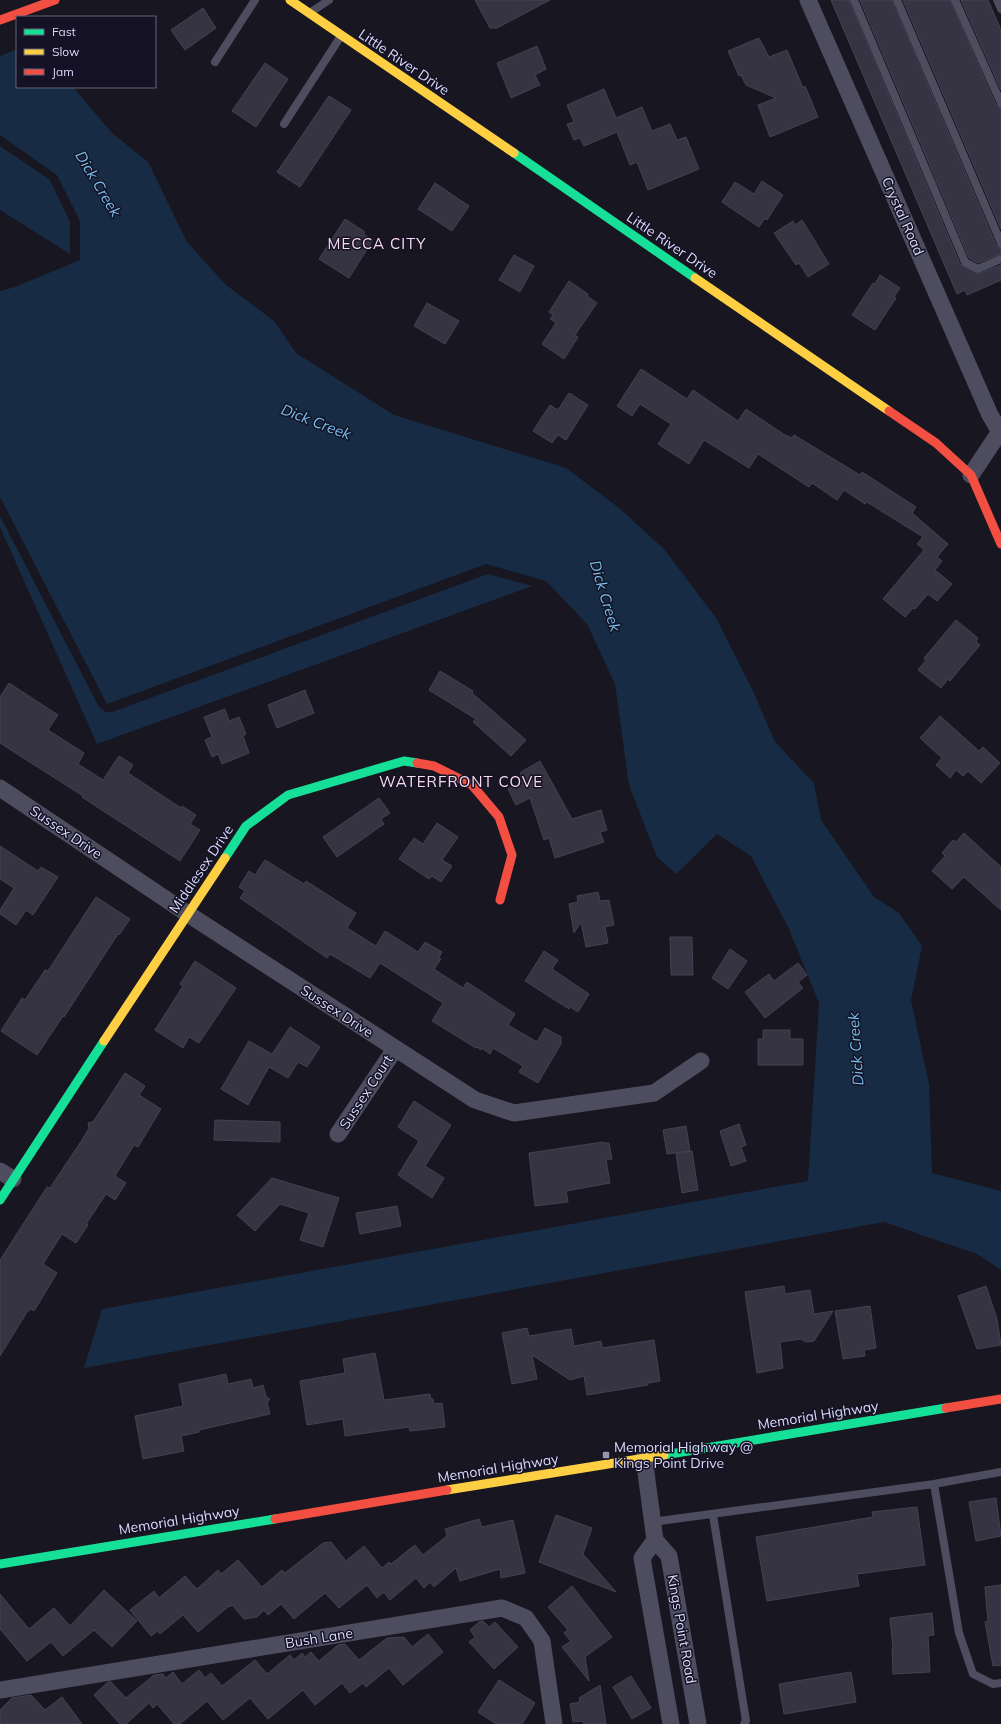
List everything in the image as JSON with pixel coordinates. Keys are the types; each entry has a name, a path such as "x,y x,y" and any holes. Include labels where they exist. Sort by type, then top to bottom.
{"street":[{"path":"0,20 55,0"},
{"name":"Little River Drive","path":"290,0 936,443 970,475 1001,544"},
{"name":"Crystal Road","path":"808,0 990,415 1001,431"},
{"path":"970,475 1001,431"},
{"name":"Middlesex Drive","path":"0,1200 7,1175 188,914 246,826 288,795 404,761 434,766 472,785 499,818 512,855 500,900"},
{"name":"Sussex Drive","path":"0,788 188,914 474,1100 514,1113 654,1093 701,1061"},
{"name":"Sussex Court","path":"338,1134 394,1049"},
{"name":"Memorial Highway","path":"0,1564 1001,1399"},
{"path":"644,1458 655,1540"},
{"name":"Kings Point Road","path":"671,1724 642,1558 655,1540 669,1556 698,1724"},
{"name":"Bush Lane","path":"0,1690 502,1608 526,1618 542,1641 554,1724"}],"lane":[{"path":"215,62 255,0"},
{"path":"309,13 328,0"},
{"path":"854,0 965,262 978,269 1001,259"},
{"path":"897,0 1001,244"},
{"path":"955,0 1001,103"},
{"path":"997,0 1001,9"},
{"path":"284,124 342,36"},
{"path":"652,1522 934,1484 1001,1472"},
{"path":"934,1484 959,1633 973,1674 993,1684 1001,1683"},
{"path":"713,1514 746,1721 744,1724"}],"water":[{"name":"Dick Creek","path":"15,50 16,51 16,88 74,88 112,133 148,162 187,242 226,285 274,321 296,353 394,415 566,468 619,508 664,549 716,618 753,691 775,742 814,783 821,820 874,897 899,913 922,946 911,1000 929,1085 932,1173 1001,1191 1001,1270 977,1254 884,1222 84,1368 102,1309 808,1181 819,1003 789,929 751,856 717,834 676,874 657,857 629,785 615,684 587,624 546,581 486,564 107,704 0,497 0,291 15,287 80,260 80,221 57,175 0,135 0,56"},
{"path":"0,146 50,180 70,222 70,254 0,210"},
{"path":"0,516 99,707 106,712 112,712 488,574 532,586 97,744 0,527"}],"building":[{"path":"475,0 550,0 497,28 490,28"},
{"path":"831,0 849,0 960,264 978,274 1001,265 1001,280 967,295 965,290 957,294"},
{"path":"860,0 892,0 996,245 1001,248 1001,254 978,263 969,258"},
{"path":"903,0 950,0 996,105 1001,108 1001,229"},
{"path":"961,0 988,0 1001,30 1001,90"},
{"path":"203,8 216,28 185,50 171,30"},
{"path":"759,38 769,57 787,50 803,88 805,86 818,117 770,137 758,105 776,98 746,85 741,75 739,76 728,51"},
{"path":"537,46 546,69 535,75 540,85 511,98 497,63"},
{"path":"265,63 288,79 256,127 232,111"},
{"path":"604,89 616,118 642,107 652,131 670,124 677,140 686,137 699,169 648,190 637,162 630,165 617,132 584,146 580,138 574,140 567,124 574,122 567,105"},
{"path":"329,96 351,110 300,187 277,172"},
{"path":"762,181 783,195 767,220 765,218 759,227 722,202 735,182 754,194"},
{"path":"435,183 469,206 452,231 418,209"},
{"path":"345,219 365,232 363,234 373,240 349,278 319,259"},
{"path":"802,220 829,264 808,277 799,263 796,265 774,233 793,221 795,225"},
{"path":"514,255 534,266 520,292 499,280"},
{"path":"880,275 900,288 894,297 896,298 875,330 852,315"},
{"path":"569,281 588,294 587,296 597,303 575,335 578,337 564,359 542,344 556,323 550,319 553,315 549,312"},
{"path":"427,303 459,321 445,344 414,326"},
{"path":"641,369 687,399 693,390 738,421 746,409 785,435 792,438 794,435 860,475 862,472 916,507 912,513 948,544 937,557 942,561 935,570 952,584 937,601 928,594 915,609 913,608 905,617 883,599 924,550 917,544 923,537 867,502 865,504 844,490 837,500 812,483 809,487 758,454 749,468 704,440 689,464 658,444 671,424 640,404 632,416 617,406"},
{"path":"569,393 588,405 566,440 558,435 552,443 533,431 550,405 558,410"},
{"path":"956,620 978,638 976,642 980,645 950,681 948,679 941,688 918,670 926,660 924,658"},
{"path":"440,671 473,691 472,693 526,740 511,756 473,722 476,719 429,690"},
{"path":"9,683 58,715 48,730 84,753 78,764 103,780 119,756 133,765 128,773 181,808 182,806 196,815 190,824 200,830 180,861 0,743 0,697"},
{"path":"305,690 314,713 277,728 268,705"},
{"path":"225,709 229,721 239,717 246,734 243,736 249,753 222,764 218,754 212,757 205,740 212,737 204,717"},
{"path":"940,716 979,751 983,747 1000,763 981,783 968,771 963,776 956,770 950,778 936,765 942,758 920,738"},
{"path":"540,761 572,819 601,810 607,830 600,832 604,842 555,858 549,838 544,840 530,798 516,805 508,789 519,783 521,772"},
{"path":"379,798 390,813 381,819 384,824 337,857 323,837"},
{"path":"437,823 458,837 442,860 452,866 441,882 432,876 429,879 399,859 414,838 423,844"},
{"path":"964,833 1001,867 1001,910 964,877 952,889 932,871 945,856 942,853 953,840 956,842"},
{"path":"0,846 38,871 41,867 58,877 33,915 26,910 16,925 0,914 0,910 14,888 0,879"},
{"path":"265,860 304,884 306,881 356,913 347,928 376,946 385,931 418,952 425,942 442,952 439,957 441,959 434,969 463,988 467,982 515,1014 508,1025 537,1042 545,1028 561,1037 561,1044 538,1083 519,1072 523,1066 493,1048 490,1054 482,1048 481,1050 477,1047 476,1048 432,1021 443,1003 380,963 370,978 330,954 327,958 240,898 245,891 239,887 249,871 255,875"},
{"path":"598,892 600,901 609,900 614,925 605,927 608,943 586,947 581,922 574,933 569,904 578,902 577,896"},
{"path":"96,897 130,919 119,935 118,934 64,1017 63,1016 37,1055 1,1031 22,998 25,1000 45,970 48,971"},
{"path":"670,937 692,937 693,975 671,975"},
{"path":"730,949 747,961 728,989 712,978"},
{"path":"544,951 558,960 552,969 589,994 578,1012 570,1007 569,1009 525,981"},
{"path":"195,961 236,988 199,1043 189,1037 183,1048 155,1030 183,986 180,984"},
{"path":"798,963 807,975 798,982 803,988 765,1018 745,992 769,974 774,981"},
{"path":"290,1027 320,1047 307,1067 298,1062 288,1078 269,1067 248,1105 221,1089 249,1041 272,1054"},
{"path":"763,1030 790,1030 790,1039 803,1039 803,1065 758,1065 758,1039 763,1039"},
{"path":"125,1073 145,1086 139,1095 161,1109 138,1147 134,1145 115,1176 126,1183 115,1200 106,1194 86,1224 88,1225 76,1243 62,1234 43,1264 57,1273 34,1311 31,1309 27,1312 0,1356 0,1260 47,1187 50,1188 82,1140 89,1128 88,1123 93,1122"},
{"path":"414,1101 451,1125 425,1166 444,1178 432,1198 398,1175 419,1141 398,1127"},
{"path":"215,1120 280,1122 280,1142 214,1140"},
{"path":"739,1124 746,1145 741,1147 746,1161 731,1166 720,1131"},
{"path":"686,1126 690,1151 667,1154 663,1130"},
{"path":"603,1142 609,1143 612,1159 606,1160 610,1183 566,1191 568,1202 535,1206 529,1153"},
{"path":"692,1151 698,1190 682,1193 676,1154"},
{"path":"272,1178 339,1198 323,1247 300,1240 309,1213 280,1204 255,1231 237,1215"},
{"path":"397,1206 401,1226 360,1234 356,1213"},
{"path":"784,1286 785,1294 810,1290 814,1314 833,1311 814,1341 806,1342 801,1339 780,1342 783,1368 757,1373 745,1292"},
{"path":"986,1286 997,1319 1001,1345 977,1349 958,1296"},
{"path":"870,1306 876,1348 864,1350 865,1356 843,1359 835,1311"},
{"path":"527,1328 529,1336 571,1329 574,1346 601,1341 602,1348 654,1340 660,1381 648,1383 648,1385 587,1395 584,1376 570,1380 532,1355 537,1379 512,1384 502,1333"},
{"path":"375,1353 384,1400 430,1394 434,1404 442,1403 445,1427 410,1431 409,1427 345,1436 343,1419 307,1425 300,1381 345,1373 343,1359"},
{"path":"226,1374 228,1384 251,1379 253,1388 263,1385 266,1397 270,1399 267,1403 270,1414 199,1430 199,1432 181,1436 184,1451 143,1459 135,1416 183,1406 179,1384"},
{"path":"996,1498 1001,1536 976,1541 969,1502"},
{"path":"917,1507 925,1565 857,1574 859,1586 767,1601 756,1537 873,1517 872,1512"},
{"path":"556,1515 592,1528 583,1554 616,1592 539,1562"},
{"path":"479,1519 482,1527 513,1520 525,1573 501,1578 500,1569 460,1581 456,1568 434,1587 430,1582 424,1588 416,1578 390,1600 384,1592 377,1598 367,1585 339,1608 325,1593 294,1619 281,1604 268,1615 264,1610 257,1617 244,1619 232,1605 198,1632 183,1615 160,1634 158,1631 151,1636 130,1610 154,1591 159,1598 185,1576 197,1589 218,1570 221,1574 238,1560 262,1587 282,1570 285,1573 323,1543 331,1542 346,1561 364,1546 382,1568 389,1562 391,1564 415,1545 423,1555 447,1536 445,1529"},
{"path":"1001,1585 1001,1665 993,1666 985,1622 988,1621 985,1587"},
{"path":"572,1586 612,1637 585,1657 589,1681 562,1647 571,1641 564,1633 568,1630 548,1607"},
{"path":"104,1590 137,1621 112,1647 94,1630 63,1656 51,1642 27,1661 0,1629 0,1594 29,1629 54,1608 70,1626"},
{"path":"932,1613 934,1635 928,1636 930,1672 893,1674 893,1648 890,1618"},
{"path":"483,1621 489,1627 495,1622 518,1647 494,1669 469,1642 475,1637 470,1630 479,1622"},
{"path":"428,1634 443,1652 403,1685 389,1668 366,1687 363,1683 350,1693 342,1683 315,1705 303,1690 268,1719 250,1698 223,1720 207,1701 180,1724 174,1724 157,1704 153,1708 149,1703 126,1724 120,1724 94,1695 108,1682 111,1682 126,1698 154,1675 163,1674 166,1678 173,1672 182,1684 199,1670 205,1678 211,1673 222,1686 255,1660 267,1674 290,1655 294,1660 302,1653 305,1657 311,1652 319,1661 338,1645 345,1644 359,1660 387,1638 404,1637 412,1647"},
{"path":"851,1672 856,1702 784,1714 779,1684"},
{"path":"631,1676 651,1708 632,1719 613,1687"},
{"path":"499,1680 535,1703 522,1724 496,1724 478,1712"},
{"path":"600,1685 606,1724 584,1724 583,1721 573,1722 570,1704 580,1702 579,1698"},
{"path":"31,1695 45,1710 62,1697 82,1724 0,1724 0,1710 12,1698"}],"traffic: fast":[{"path":"514,153 695,278"},
{"path":"225,858 246,826 288,795 404,761 417,763"},
{"path":"0,1200 104,1041"},
{"path":"664,1455 946,1408"},
{"path":"0,1564 275,1519"}],"traffic: slow":[{"path":"290,0 514,153"},
{"path":"695,278 889,411"},
{"path":"104,1041 225,858"},
{"path":"447,1490 664,1455"}],"traffic: jam":[{"path":"0,20 55,0"},
{"path":"889,411 936,443 971,475 1001,544"},
{"path":"417,763 434,766 472,785 499,817 512,855 500,900"},
{"path":"946,1408 1001,1399"},
{"path":"275,1519 447,1490"}],"place":[{"name":"Memorial Highway @ Kings Point Drive","path":"606,1455"}],"district":[{"name":"MECCA CITY","path":"377,244"},
{"name":"WATERFRONT COVE","path":"461,782"}]}
